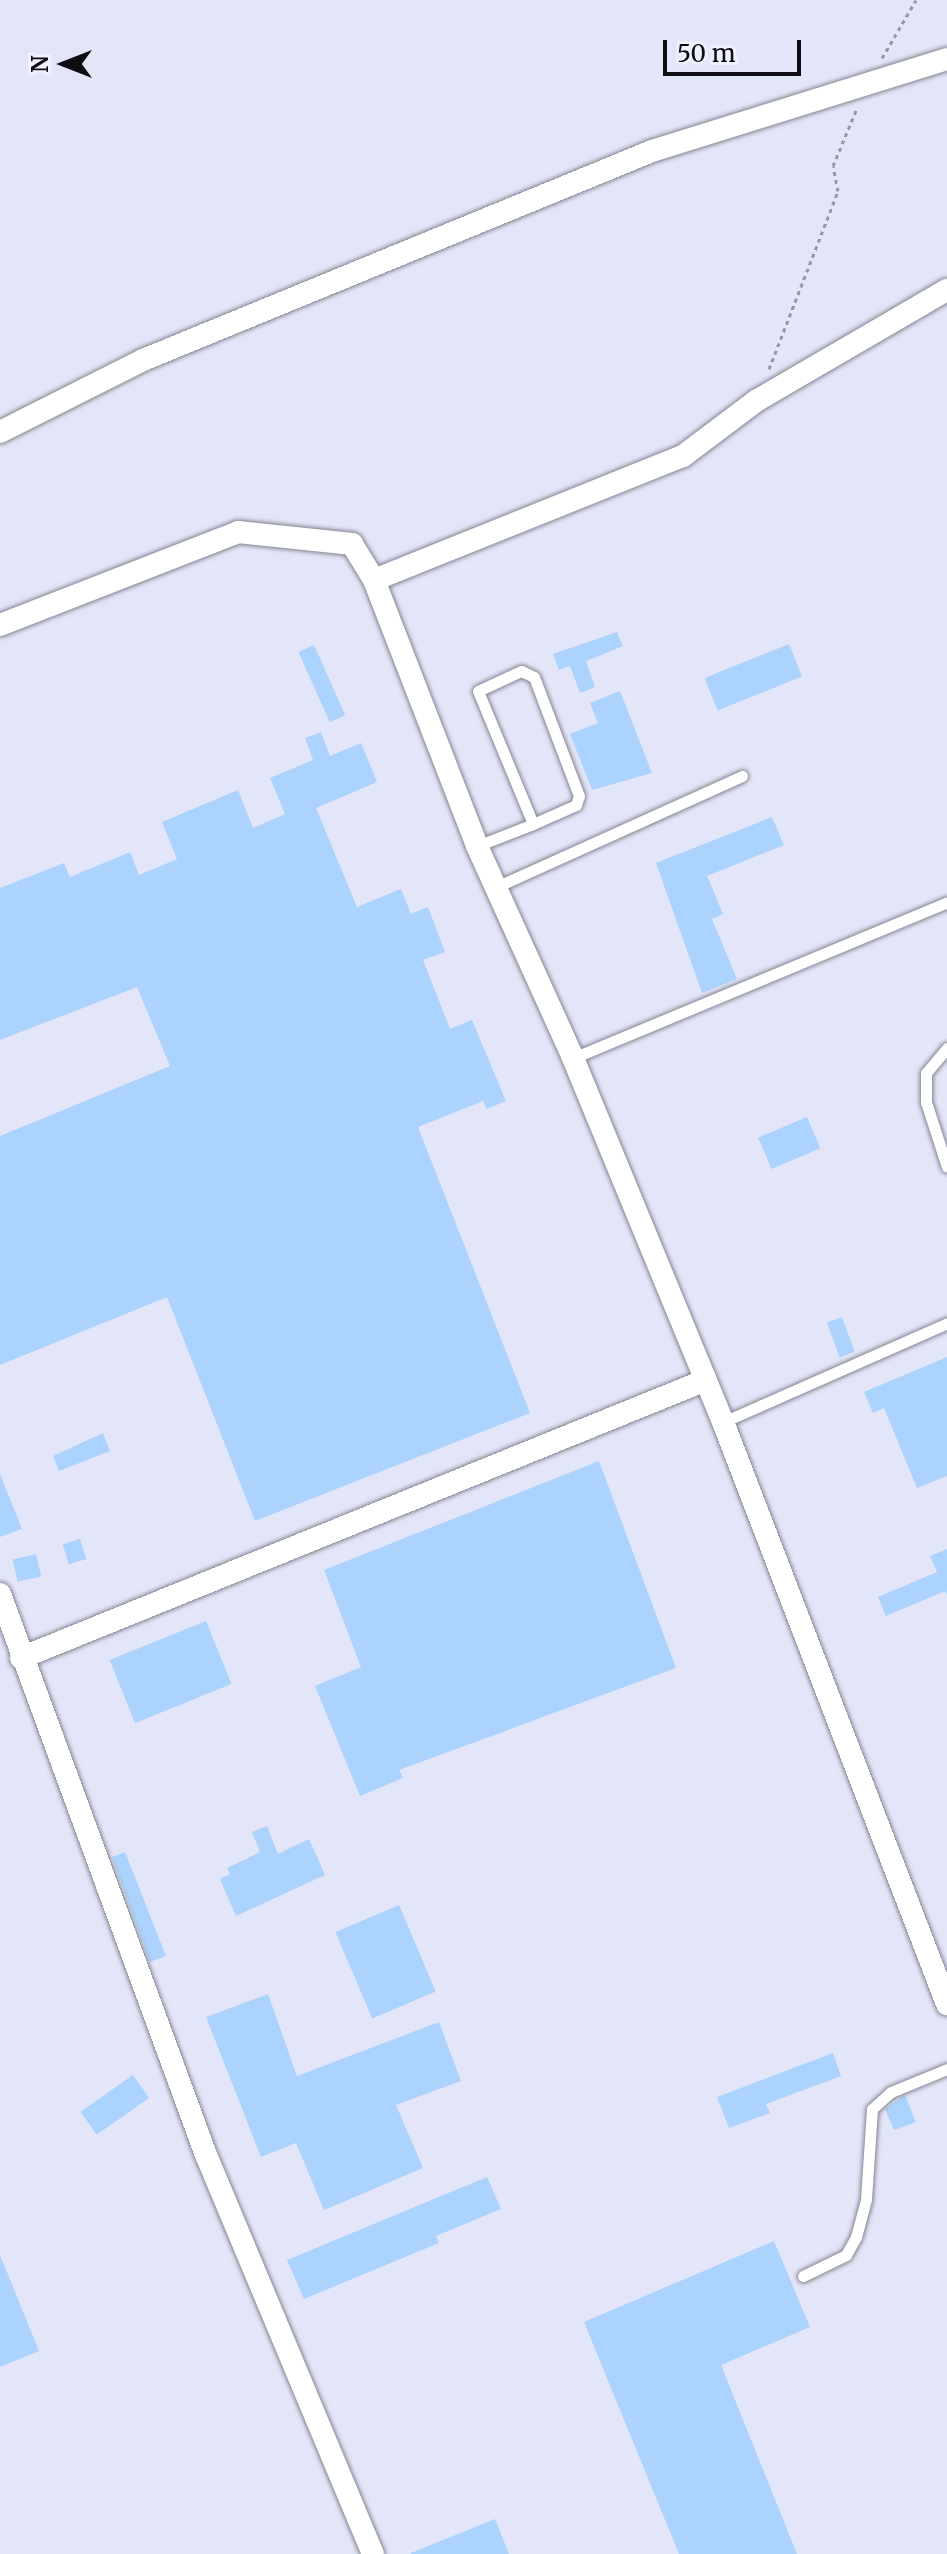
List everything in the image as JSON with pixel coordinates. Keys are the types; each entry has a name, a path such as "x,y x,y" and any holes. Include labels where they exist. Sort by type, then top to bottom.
{"street":[{"path":"0,432 143,360 652,151 947,59"},
{"path":"374,580 683,456 756,401 947,290"},
{"path":"0,625 238,532 352,544 374,580 477,846 573,1058 706,1380 947,2004"},
{"path":"21,1658 706,1380"},
{"path":"0,1594 206,2155 373,2554"}],"lane":[{"path":"477,846 533,824 576,805 579,796 534,677 521,671 478,691 533,824"},
{"path":"496,887 742,776"},
{"path":"573,1058 947,902"},
{"path":"947,1048 926,1073 926,1102 947,1167"},
{"path":"723,1422 947,1323"},
{"path":"803,2276 846,2255 856,2237 866,2199 872,2109 891,2092 947,2069"}],"path":[{"path":"756,401 838,191 833,166 839,140 867,84 909,20 916,0"}],"shaded area":[{"path":"0,0 947,0 947,2554 0,2554"}],"building":[{"path":"617,632 623,646 586,661 595,687 580,693 570,666 559,670 553,654"},
{"path":"789,644 802,676 718,711 705,678"},
{"path":"314,645 345,715 330,722 298,652"},
{"path":"620,691 652,773 592,790 570,734 598,723 590,703"},
{"path":"321,732 330,756 361,743 377,782 316,808 357,907 401,889 411,914 428,907 445,952 423,960 450,1029 472,1020 506,1101 487,1109 483,1101 418,1127 530,1413 255,1521 167,1297 0,1365 0,1136 170,1066 137,987 0,1040 0,888 64,863 70,877 130,852 139,875 177,859 162,822 238,790 253,828 285,814 270,778 313,760 305,738"},
{"path":"772,817 784,845 707,876 723,914 712,919 737,979 702,993 656,863"},
{"path":"807,1117 820,1148 771,1169 758,1138"},
{"path":"842,1317 855,1352 840,1357 827,1322"},
{"path":"947,1357 947,1476 917,1488 884,1408 873,1413 864,1392"},
{"path":"103,1433 110,1451 59,1471 53,1456"},
{"path":"599,1461 676,1668 399,1770 403,1778 360,1796 315,1686 361,1667 324,1570"},
{"path":"0,1474 22,1529 0,1537"},
{"path":"80,1539 86,1559 69,1564 63,1544"},
{"path":"947,1549 947,1595 945,1591 886,1616 878,1597 937,1572 930,1556"},
{"path":"36,1554 41,1576 18,1582 13,1559"},
{"path":"206,1621 231,1684 135,1723 110,1660"},
{"path":"267,1826 278,1854 309,1839 325,1875 236,1916 220,1879 230,1874 227,1868 260,1852 252,1832"},
{"path":"125,1852 166,1956 150,1962 112,1857"},
{"path":"399,1905 436,1992 372,2018 335,1932"},
{"path":"268,1994 297,2076 439,2022 461,2081 396,2105 423,2168 324,2210 296,2143 261,2157 206,2017"},
{"path":"833,2053 841,2076 766,2104 770,2113 729,2128 717,2097"},
{"path":"133,2075 149,2098 97,2135 81,2112"},
{"path":"905,2095 916,2122 894,2130 885,2109"},
{"path":"487,2177 501,2209 436,2236 439,2243 304,2299 287,2260"},
{"path":"774,2241 810,2327 721,2365 797,2554 679,2554 584,2322"},
{"path":"0,2255 39,2351 0,2367"},
{"path":"495,2519 509,2554 411,2554 411,2553"}]}
